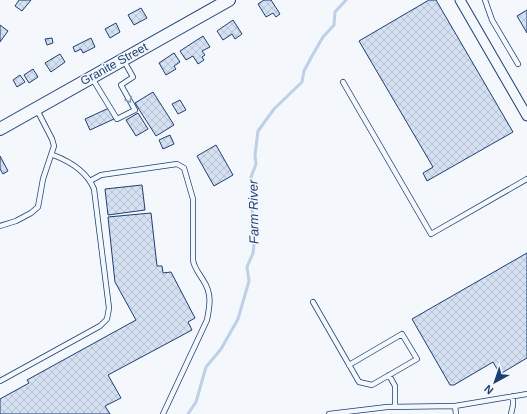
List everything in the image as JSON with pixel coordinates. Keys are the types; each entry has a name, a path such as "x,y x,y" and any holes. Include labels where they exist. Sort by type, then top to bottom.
{"main road":[{"name":"Granite Street","path":"0,129 229,0"}],"street":[{"path":"460,0 527,116"}],"lane":[{"path":"486,0 492,20 518,64"},
{"path":"91,77 117,119 135,110 121,85 133,77 123,60"},
{"path":"343,82 431,234 527,179"},
{"path":"0,226 16,221 36,209 43,179 52,155 54,142 36,108"},
{"path":"0,381 100,326 107,319 109,308 95,193 90,181 70,164 52,155"},
{"path":"90,181 101,175 177,164 184,168 193,199 194,266 209,292 210,304 207,320 163,414"},
{"path":"313,302 349,365 359,382 372,385 417,359 402,334 349,365"},
{"path":"389,375 395,386 396,407"},
{"path":"329,414 396,407 455,406 527,394"},
{"path":"511,414 513,405 512,396"},
{"path":"455,406 456,414"}],"building":[{"path":"19,0 31,0 22,11 15,6"},
{"path":"264,0 271,0 280,14 276,17 273,13 266,17 258,4"},
{"path":"429,0 436,0 513,132 427,181 423,173 433,167 359,41"},
{"path":"141,8 147,18 134,25 128,15"},
{"path":"527,10 527,33 517,16"},
{"path":"233,20 242,34 235,39 232,34 223,40 217,31"},
{"path":"116,23 120,32 110,38 105,29"},
{"path":"0,25 8,31 0,42"},
{"path":"203,36 210,47 202,51 205,55 202,57 204,60 198,64 193,56 186,60 180,51"},
{"path":"52,38 53,43 47,45 45,39"},
{"path":"91,38 95,47 83,53 81,49 75,52 73,47"},
{"path":"174,53 180,62 174,66 176,69 166,75 159,63"},
{"path":"60,54 65,62 51,72 45,63"},
{"path":"33,69 38,77 29,83 24,75"},
{"path":"20,75 25,82 17,87 13,80"},
{"path":"153,92 174,125 156,136 135,103"},
{"path":"180,100 186,110 178,114 172,104"},
{"path":"109,108 114,119 90,130 85,119"},
{"path":"138,113 148,129 136,136 126,120"},
{"path":"170,135 174,144 163,149 159,140"},
{"path":"216,145 233,175 214,186 197,156"},
{"path":"0,156 8,171 3,174 0,169"},
{"path":"142,185 145,210 108,215 105,189"},
{"path":"151,213 157,266 162,266 163,273 171,272 195,318 188,322 192,330 108,375 121,398 105,406 110,414 0,414 0,399 29,383 27,380 136,320 115,282 108,217"},
{"path":"527,253 527,358 500,374 493,362 454,385 450,385 412,319"}],"waterway":[{"name":"Farm River","path":"188,414 196,402 206,367 221,349 238,319 249,281 247,267 253,253 255,236 252,208 255,194 251,177 256,164 255,155 258,131 274,109 302,82 304,71 312,56 323,37 334,25 335,12 346,0"}]}
